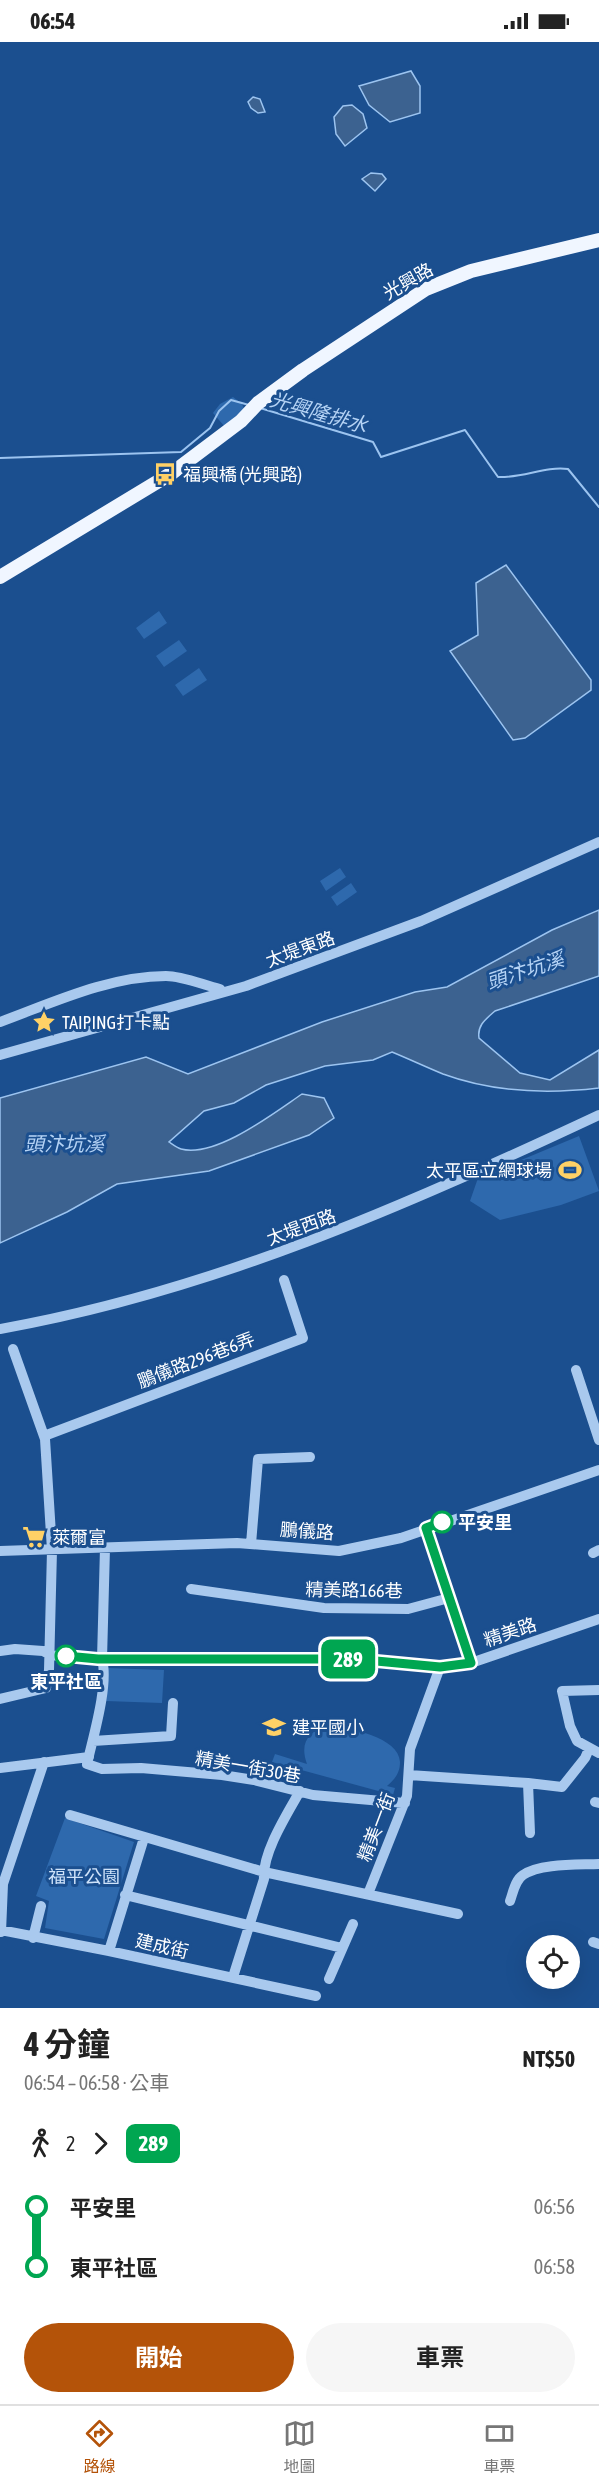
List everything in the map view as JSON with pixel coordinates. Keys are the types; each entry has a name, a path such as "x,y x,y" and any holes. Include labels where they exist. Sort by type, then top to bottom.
{"main road":[{"name":"光興路","path":"0,577 172,473 224,434 258,403 407,300 442,280 599,240"}],"street":[{"name":"太堤東路","path":"0,1055 180,1006 267,978 421,921 599,842"},
{"path":"0,1022 92,988 140,978 168,975 220,989"},
{"name":"太堤西路","path":"0,1329 153,1293 265,1258 397,1208 599,1115"},
{"name":"鵬儀路296巷6弄","path":"44,1436 303,1338 284,1280"},
{"path":"0,1699 46,1688 50,1655 52,1550 44,1436 13,1349"},
{"path":"576,1370 599,1440"},
{"path":"251,1544 258,1459 310,1457"},
{"name":"鵬儀路","path":"0,1551 251,1544 339,1551 401,1538 599,1470"},
{"path":"426,1528 471,1663"},
{"path":"88,1760 101,1697 104,1666 102,1659 105,1548"},
{"name":"精美路166巷","path":"191,1589 324,1608 408,1609 448,1598"},
{"name":"精美路","path":"0,1651 15,1649 43,1651 50,1655 102,1659 355,1659 440,1667 471,1663 599,1619"},
{"name":"精美一街","path":"368,1894 405,1803 410,1749 440,1667"},
{"path":"409,1775 562,1787 585,1758 594,1751 578,1741 574,1734 562,1691 599,1690"},
{"path":"93,1741 171,1736 173,1703"},
{"name":"精美一街30巷","path":"0,1768 44,1762 88,1760 102,1769 141,1768 222,1775 313,1795 405,1803"},
{"path":"1,1931 3,1884 44,1762"},
{"path":"528,1783 530,1833"},
{"path":"233,1977 274,1843 300,1791"},
{"path":"70,1815 264,1872 458,1914"},
{"path":"109,1951 144,1838"},
{"path":"510,1901 517,1881 532,1871 561,1865 599,1864"},
{"path":"125,1895 342,1948"},
{"path":"33,1938 41,1906"},
{"path":"329,1979 353,1924"},
{"name":"建成街","path":"1,1931 109,1951 316,1996"}],"green space":[{"path":"233,397 242,404 245,411 225,427 213,413 220,404"},
{"path":"159,611 167,623 144,639 136,628"},
{"path":"179,640 187,651 164,667 156,656"},
{"path":"199,668 207,680 183,696 175,685"},
{"path":"340,868 346,877 326,891 320,881"},
{"path":"351,883 357,892 337,906 331,897"},
{"path":"579,1136 599,1191 561,1205 500,1220 470,1201 478,1178"},
{"path":"107,1668 164,1670 162,1703 106,1701"},
{"path":"329,1725 372,1735 391,1746 400,1762 397,1776 387,1786 395,1788 393,1795 272,1762 275,1754 307,1764 304,1749 307,1738"},
{"name":"福平公園","path":"65,1818 134,1842 104,1939 45,1928 49,1901 36,1896"}],"water":[{"path":"411,71 420,86 420,113 390,122 369,105 359,86"},
{"path":"253,97 260,99 265,112 258,113 251,108 248,102"},
{"path":"352,105 363,114 367,128 345,146 336,134 334,117 343,106"},
{"path":"371,173 382,174 386,179 375,191 362,179"},
{"path":"506,565 591,680 591,690 525,738 513,740 450,651 478,635 476,583"},
{"name":"頭汴坑溪","path":"599,910 599,976 495,1011 479,1029 479,1038 520,1073 550,1080 599,1050 599,1088 540,1091 481,1085 443,1074 392,1052 373,1060 325,1066 266,1085 234,1103 204,1111 169,1142 181,1149 195,1150 211,1147 244,1132 302,1094 324,1098 334,1118 309,1135 209,1171 117,1184 67,1212 0,1243 0,1098 146,1057 188,1074 322,1022 415,992 447,987 552,930"}],"waterway":[{"name":"光興隆排水","path":"0,458 181,452 210,428 219,411 231,400 249,405"},
{"name":"光興隆排水","path":"260,408 373,442 381,457 465,430 498,477 551,469 568,469 599,507"}],"bus line":[{"name":"289","path":"66,1656 98,1659 355,1659 440,1667 471,1663 426,1528 442,1522"}],"place":[{"name":"福興橋 (光興路)","path":"165,474"},
{"name":"TAIPING打卡點","path":"44,1022"},
{"name":"太平區立網球場","path":"570,1170"},
{"name":"平安里","path":"442,1522"},
{"name":"萊爾富","path":"34,1537"},
{"name":"東平社區","path":"66,1656"},
{"name":"建平國小","path":"274,1727"}]}
